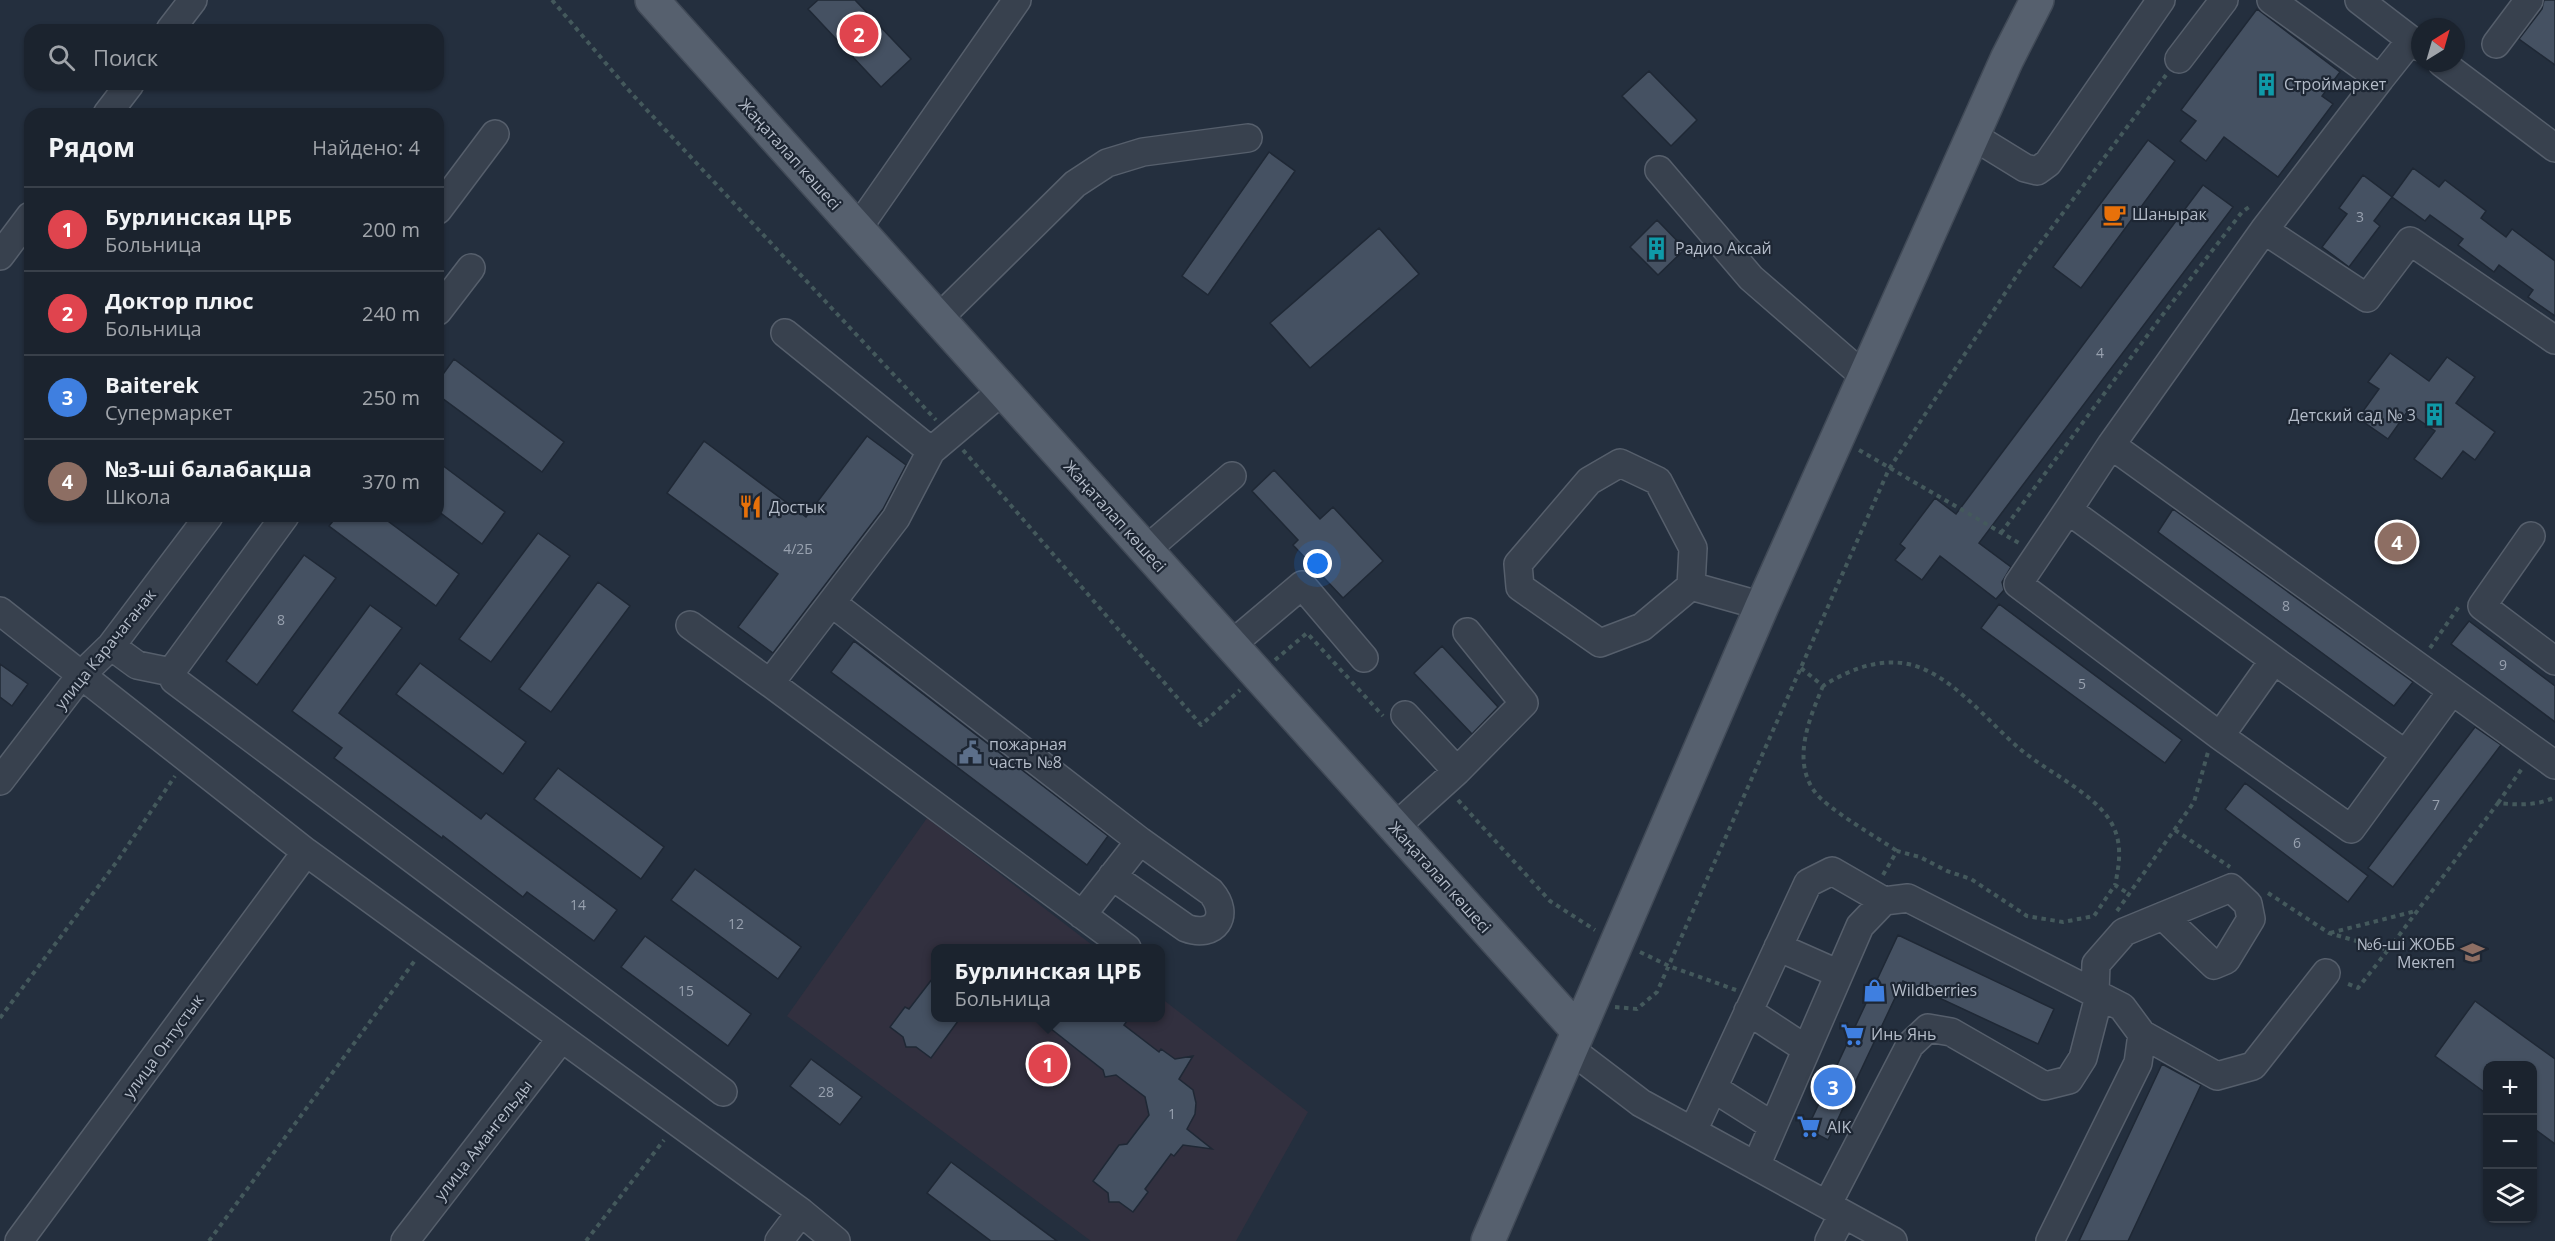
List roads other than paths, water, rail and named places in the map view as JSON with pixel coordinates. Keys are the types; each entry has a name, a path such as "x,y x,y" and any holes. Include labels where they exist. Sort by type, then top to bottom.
{"main road":[{"name":"Жаңаталап көшесі","path":"652,0 858,228 1002,392 1580,1028"},
{"path":"1488,1241 1762,606 1972,136 2037,0"}],"street":[{"path":"175,24 193,0"},
{"path":"858,228 1017,0"},
{"path":"1972,136 2025,168 2037,171 2048,164 2161,0"},
{"path":"2179,59 2224,0"},
{"path":"2271,0 2380,79"},
{"path":"2359,0 2411,40"},
{"path":"2496,44 2529,0"},
{"path":"2411,47 2380,79 2264,230 2111,445 2018,584 2217,734 2351,829 2452,691"},
{"path":"2454,72 2555,148"},
{"path":"112,108 125,90"},
{"path":"444,202 495,134"},
{"path":"938,319 1074,184 1107,163 1143,152 1248,138"},
{"path":"1659,170 1751,278 1865,377"},
{"path":"0,256 24,224"},
{"path":"2264,230 2367,298 2410,241 2555,340"},
{"path":"444,303 471,268"},
{"path":"785,333 930,451"},
{"path":"770,683 896,518 930,451 1002,392"},
{"path":"2111,445 2545,758"},
{"path":"1620,463 1658,481 1693,548 1691,586 1642,627 1600,643 1520,587 1518,564 1589,480 1620,463"},
{"path":"1146,550 1232,476"},
{"path":"2068,510 2405,754"},
{"name":"улица Карачаганак","path":"0,781 81,675 111,646 204,522"},
{"path":"171,672 281,522"},
{"path":"2532,536 2481,606 2555,661"},
{"path":"1232,645 1302,585 1364,658"},
{"path":"1691,586 1762,606"},
{"path":"832,603 1140,841 1211,892 1219,901 1220,914 1216,924 1210,931 1198,933 1186,928 1112,876"},
{"path":"0,611 306,852 801,1212 836,1241"},
{"path":"690,625 1122,944"},
{"path":"1395,826 1457,771 1524,703 1467,632"},
{"path":"111,646 138,665 171,672"},
{"path":"2217,734 2274,660"},
{"path":"171,672 174,680 723,1092"},
{"path":"1405,716 1457,771"},
{"path":"1082,915 1140,841"},
{"name":"улица Онтустык","path":"19,1241 306,852"},
{"path":"1693,1131 1808,883 1832,871 1878,897 1908,898 2122,1007 2142,1034 2217,1076 2253,1066 2326,974"},
{"path":"1756,1166 1860,926 1878,897"},
{"path":"1829,1241 1835,1209 1910,1045 1928,1028 1951,1032 2045,1086 2069,1080 2083,1058 2097,994 2096,964 2124,932 2163,916"},
{"path":"1778,947 1839,974"},
{"path":"1748,1011 1806,1049"},
{"path":"1580,1028 1641,1103 1893,1241"},
{"path":"2050,1241 2138,1062 2142,1034"},
{"name":"улица Амангельды","path":"405,1241 561,1039"},
{"path":"1713,1088 1773,1126"},
{"path":"779,1241 801,1212"}],"place":[{"name":"Доктор плюс","path":"859,34"},
{"name":"Строймаркет","path":"2266,84"},
{"name":"Шанырак","path":"2114,214"},
{"name":"Радио Аксай","path":"1657,248"},
{"name":"Детский сад № 3","path":"2434,415"},
{"name":"Достык","path":"751,507"},
{"name":"№3-ші балабақша","path":"2397,542"},
{"name":"пожарная часть №8","path":"971,753"},
{"name":"№6-ші ЖОББ Мектеп","path":"2473,953"},
{"name":"Wildberries","path":"1874,990"},
{"name":"Инь Янь","path":"1853,1034"},
{"name":"Бурлинская ЦРБ","path":"1048,1064"},
{"name":"Baiterek","path":"1833,1087"},
{"name":"AIK","path":"1809,1127"}]}
